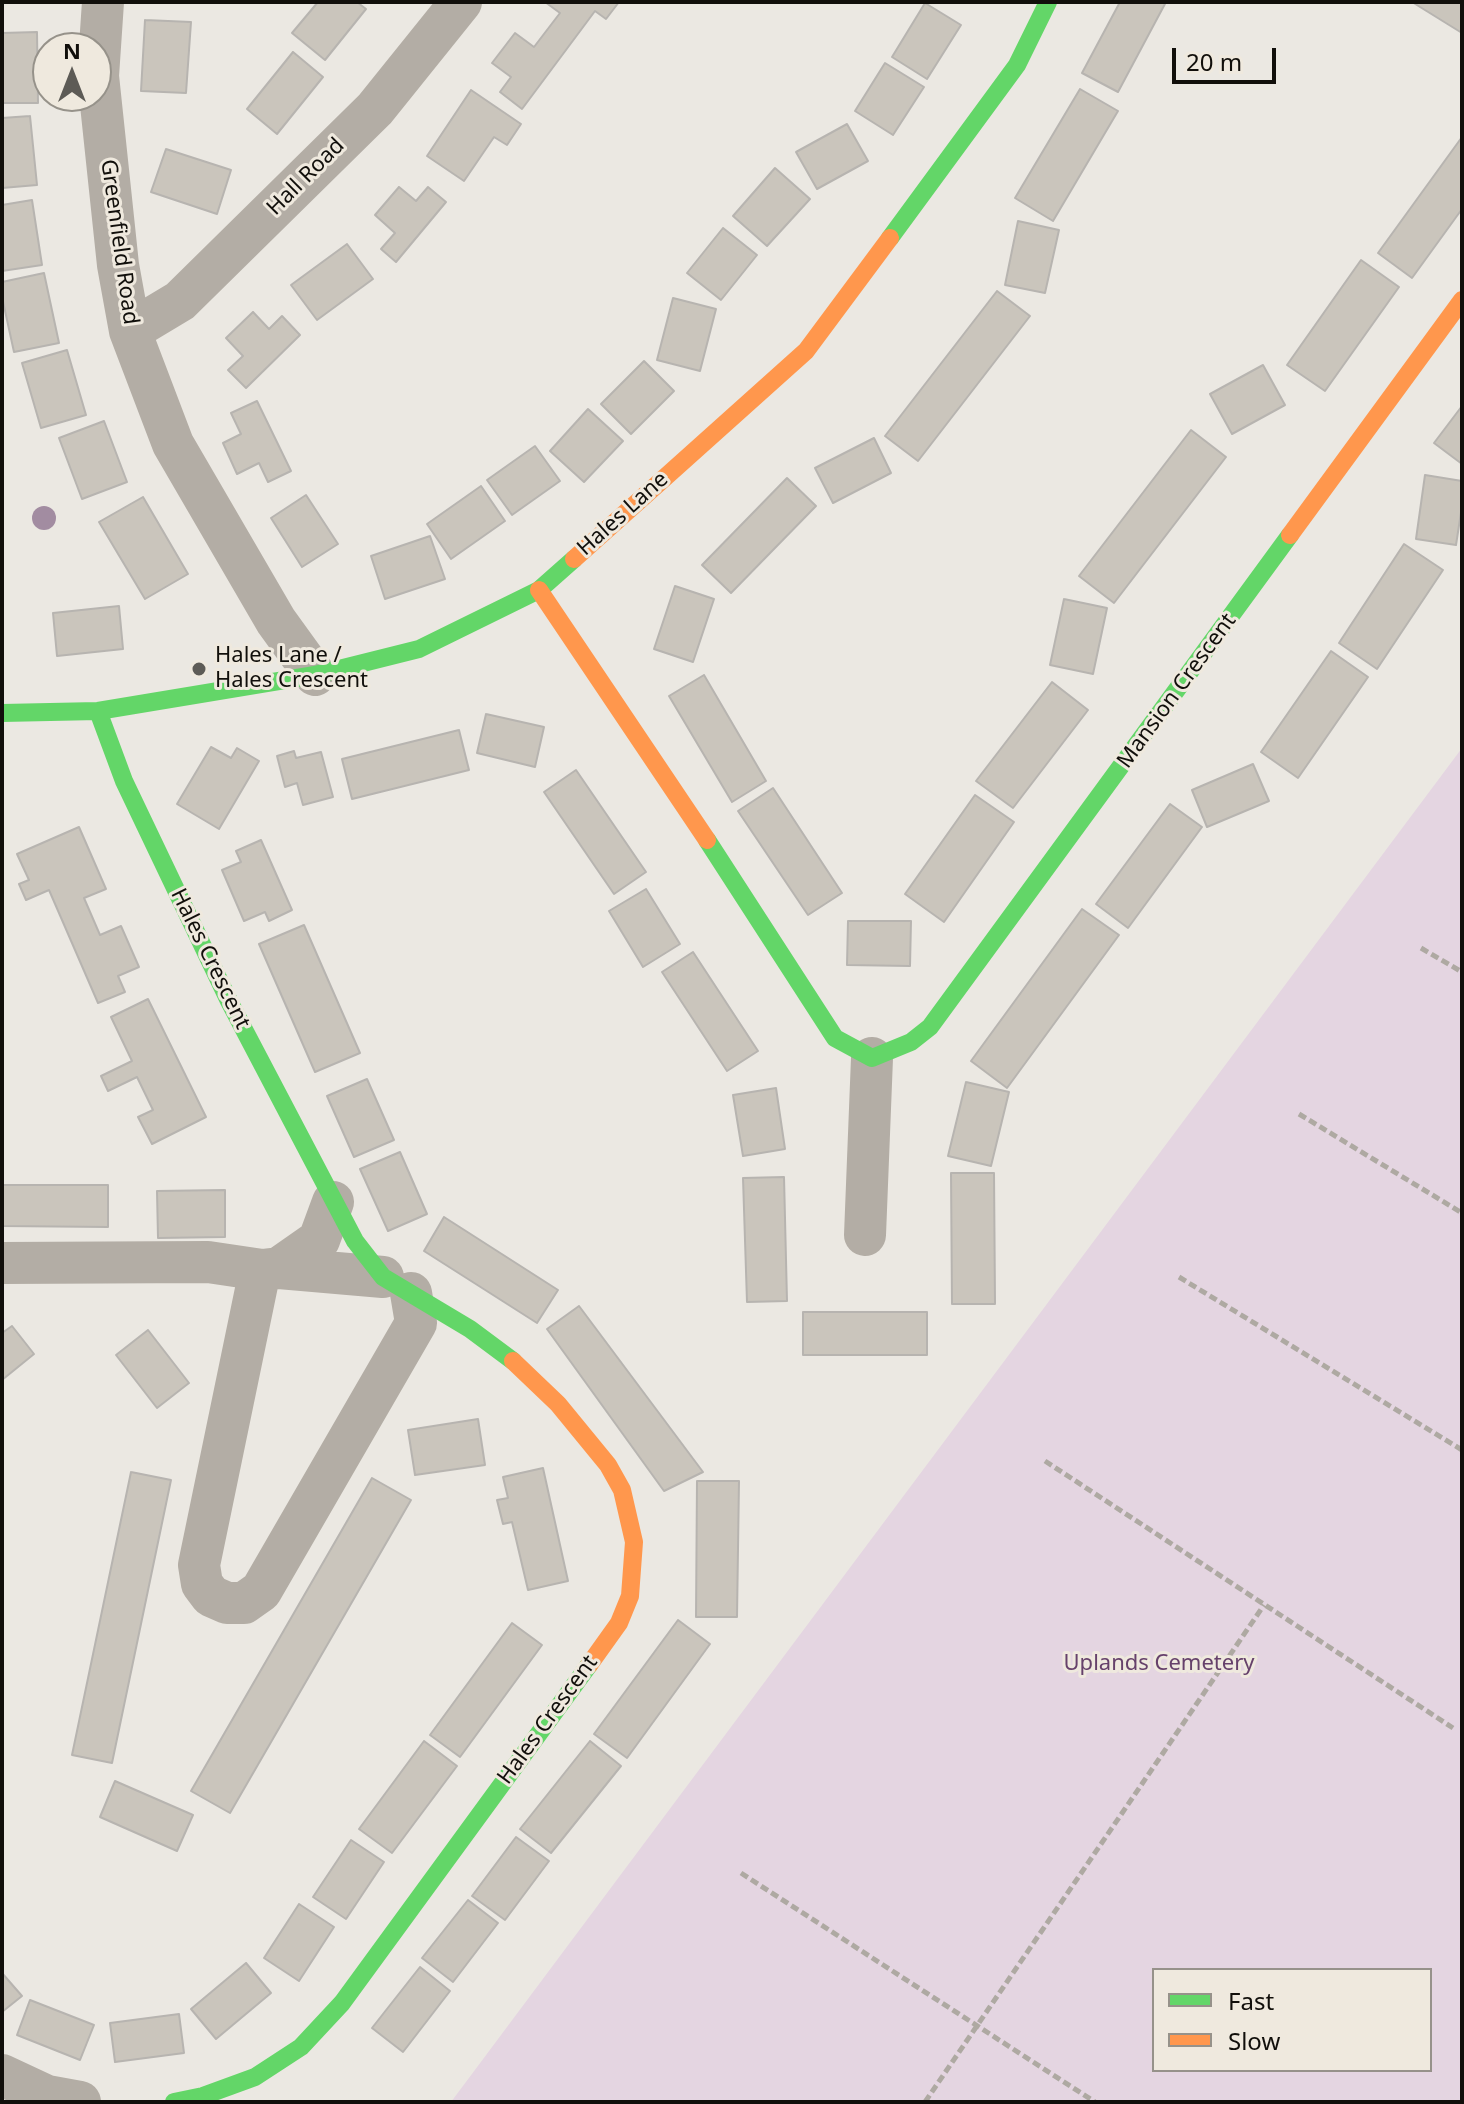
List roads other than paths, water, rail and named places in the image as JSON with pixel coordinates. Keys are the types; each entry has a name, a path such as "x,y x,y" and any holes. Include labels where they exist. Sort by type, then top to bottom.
{"street":[{"name":"Greenfield Road","path":"103,2 98,76 118,265 130,331 173,444 276,621 315,675"},
{"name":"Hall Road","path":"130,331 180,301 375,109 461,2"},
{"name":"Hales Lane","path":"2,713 98,711 315,675 419,649 539,590 806,351 1017,65 1048,2"},
{"name":"Mansion Crescent","path":"872,1058 911,1042 930,1027 1462,300"},
{"path":"539,590 748,901 835,1038 872,1058 865,1235"},
{"name":"Hales Crescent","path":"98,711 124,781 229,1001 355,1241 397,1285 470,1329 519,1366 558,1404 599,1452 622,1490 634,1542 630,1596 619,1623 342,2003 301,2047 255,2077 203,2096 174,2102"},
{"path":"2,1263 208,1262 270,1269 397,1285 416,1323 261,1591 244,1603 227,1603 211,1596 202,1584 199,1565 258,1280 270,1269 319,1240 333,1202"},
{"path":"2,2075 47,2096 80,2102"}],"place":[{"name":"Hales Lane / Hales Crescent","path":"199,669"}],"park label":[{"name":"Uplands Cemetery","path":"1159,1664"}]}
